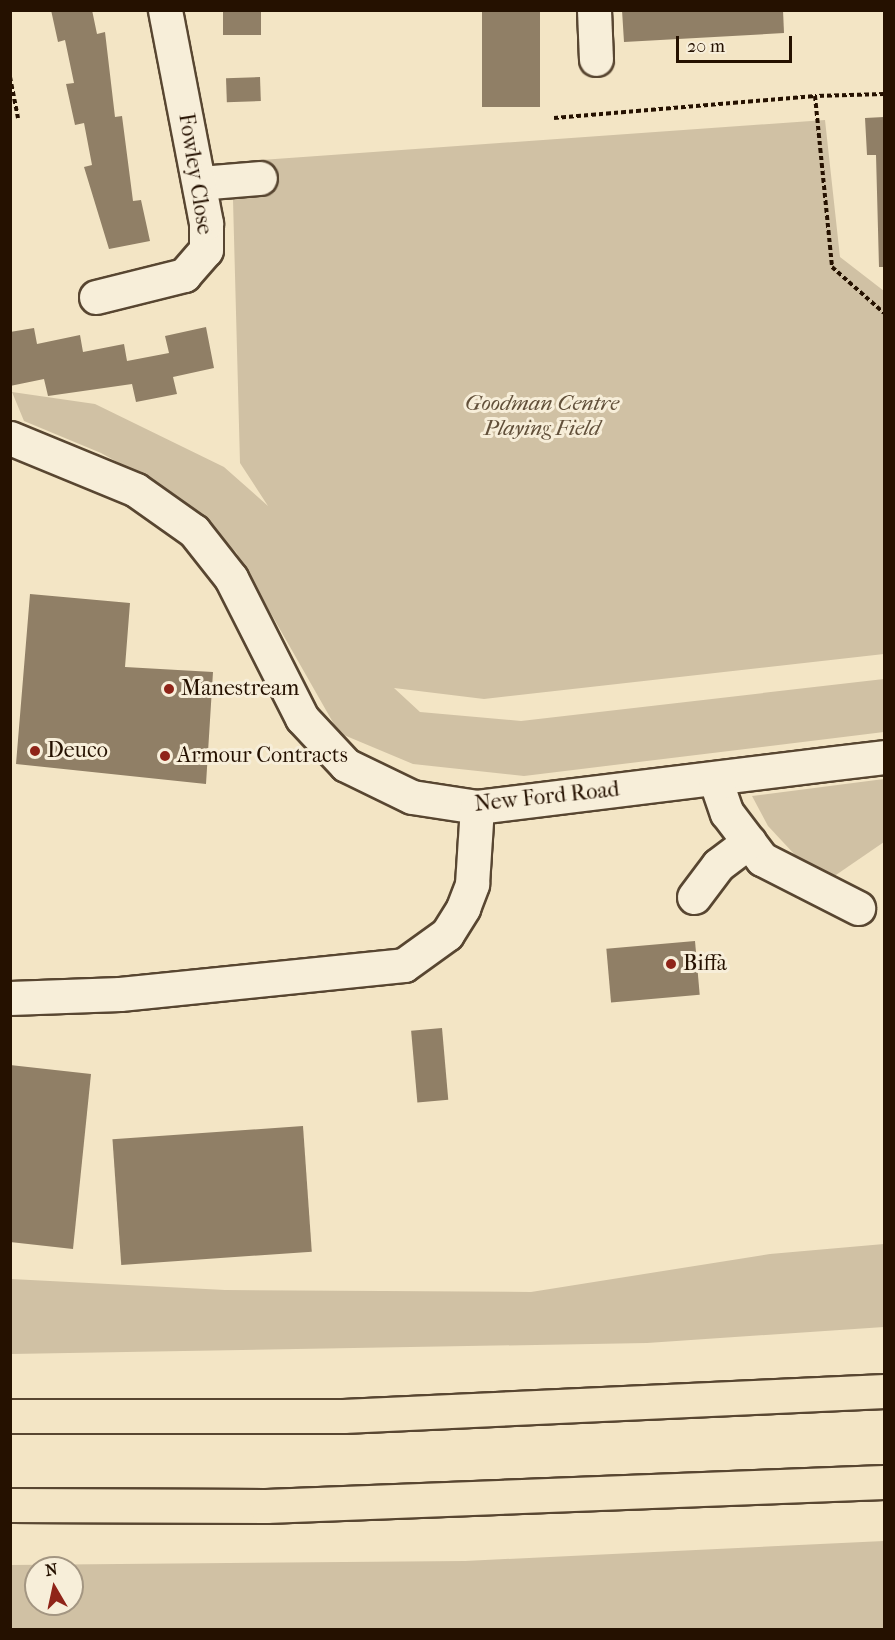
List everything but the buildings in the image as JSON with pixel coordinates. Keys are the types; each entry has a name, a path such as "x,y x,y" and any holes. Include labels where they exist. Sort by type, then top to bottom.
{"highway":[{"path":"10,1416 355,1416 885,1391"},
{"path":"10,1505 266,1506 885,1482"}],"street":[{"name":"Fowley Close","path":"96,297 171,280 202,261 207,237 199,183 165,10"},
{"path":"594,10 596,59"},
{"path":"199,183 260,178"},
{"name":"New Ford Road","path":"10,438 136,489 194,531 231,578 302,718 346,765 412,797 477,807 885,757"},
{"path":"715,779 727,813 762,859 858,908"},
{"path":"10,998 120,994 404,965 447,934 463,908 472,884 477,807"},
{"path":"694,897 718,865 749,842"}],"path":[{"path":"10,77 18,118"},
{"path":"554,118 815,96 885,94"},
{"path":"815,96 832,267 885,313"}],"green space":[{"name":"Goodman Centre Playing Field","path":"825,120 840,257 884,291 884,654 484,699 394,688 420,712 521,721 884,679 884,732 524,776 413,764 339,733 236,552 173,493 101,453 24,421 12,392 95,404 224,467 268,506 240,463 232,162"},
{"path":"884,779 884,842 833,877 796,856 768,826 752,796"},
{"path":"884,1244 884,1327 647,1343 11,1354 11,1279 225,1290 531,1292 770,1254"},
{"path":"884,1541 884,1629 11,1629 11,1565 24,1565 24,1616 84,1616 84,1564 465,1561"}],"place":[{"name":"Manestream","path":"169,689"},
{"name":"Deuco","path":"35,751"},
{"name":"Armour Contracts","path":"165,756"},
{"name":"Biffa","path":"671,964"}]}
